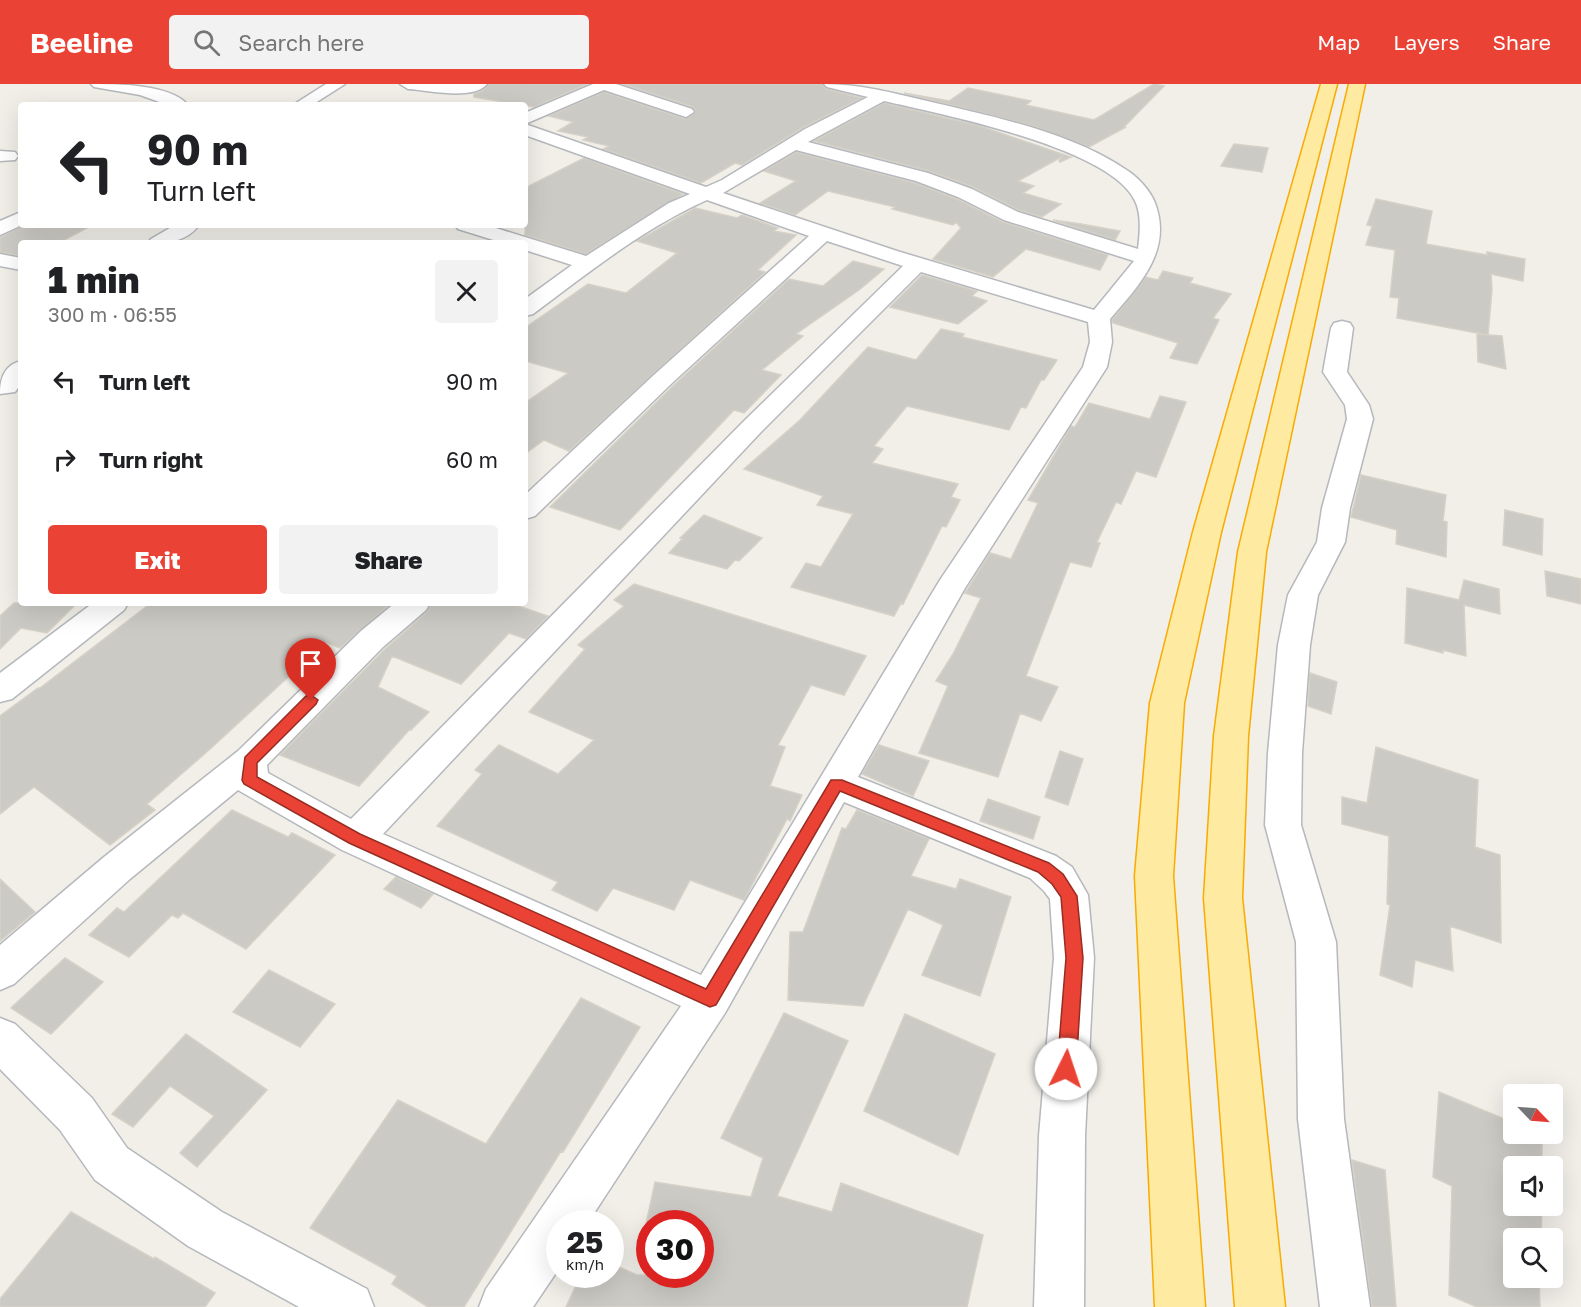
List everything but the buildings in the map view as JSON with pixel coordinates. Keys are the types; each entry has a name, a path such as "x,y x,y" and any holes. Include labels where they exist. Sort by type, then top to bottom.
{"highway":[{"path":"1180,1307 1154,876 1167,703 1207,532 1329,84"},
{"path":"1260,1307 1223,898 1231,736 1252,552 1357,84"}],"street":[{"path":"99,84 118,86 175,102 186,89"},
{"path":"305,102 337,84"},
{"path":"408,84 466,88 478,84"},
{"path":"504,1307 710,999 951,587 1095,367 1101,342 1099,318 1146,258 1148,218 1146,202 1132,183 1116,168 1061,143 992,123 832,84"},
{"path":"528,117 604,85 686,112"},
{"path":"528,307 588,263 676,207 728,184 880,97"},
{"path":"528,130 606,156 704,194 823,234 1099,318"},
{"path":"795,144 922,177 965,193 1011,216 1146,258"},
{"path":"0,229 18,220"},
{"path":"163,240 184,228"},
{"path":"475,228 514,240"},
{"path":"528,507 663,379 823,234"},
{"path":"528,244 588,263"},
{"path":"0,260 18,263"},
{"path":"355,839 752,427 917,264"},
{"path":"1342,328 1335,372 1357,405 1360,419 1336,508 1331,542 1303,595 1294,645 1283,825 1316,942 1321,1119 1345,1307"},
{"path":"0,690 109,606"},
{"path":"0,971 117,868 250,761 372,639 411,606"},
{"path":"250,761 250,780 355,839 710,999"},
{"path":"837,784 1043,867 1058,879 1069,896 1074,958 1062,1136 1059,1307"},
{"path":"0,1039 76,1114 111,1164 205,1229 349,1307"}],"route":[{"path":"311,700 250,761 248,771 250,780 355,839 710,999 837,784 1043,867 1058,879 1069,896 1074,958 1066,1069"}]}
